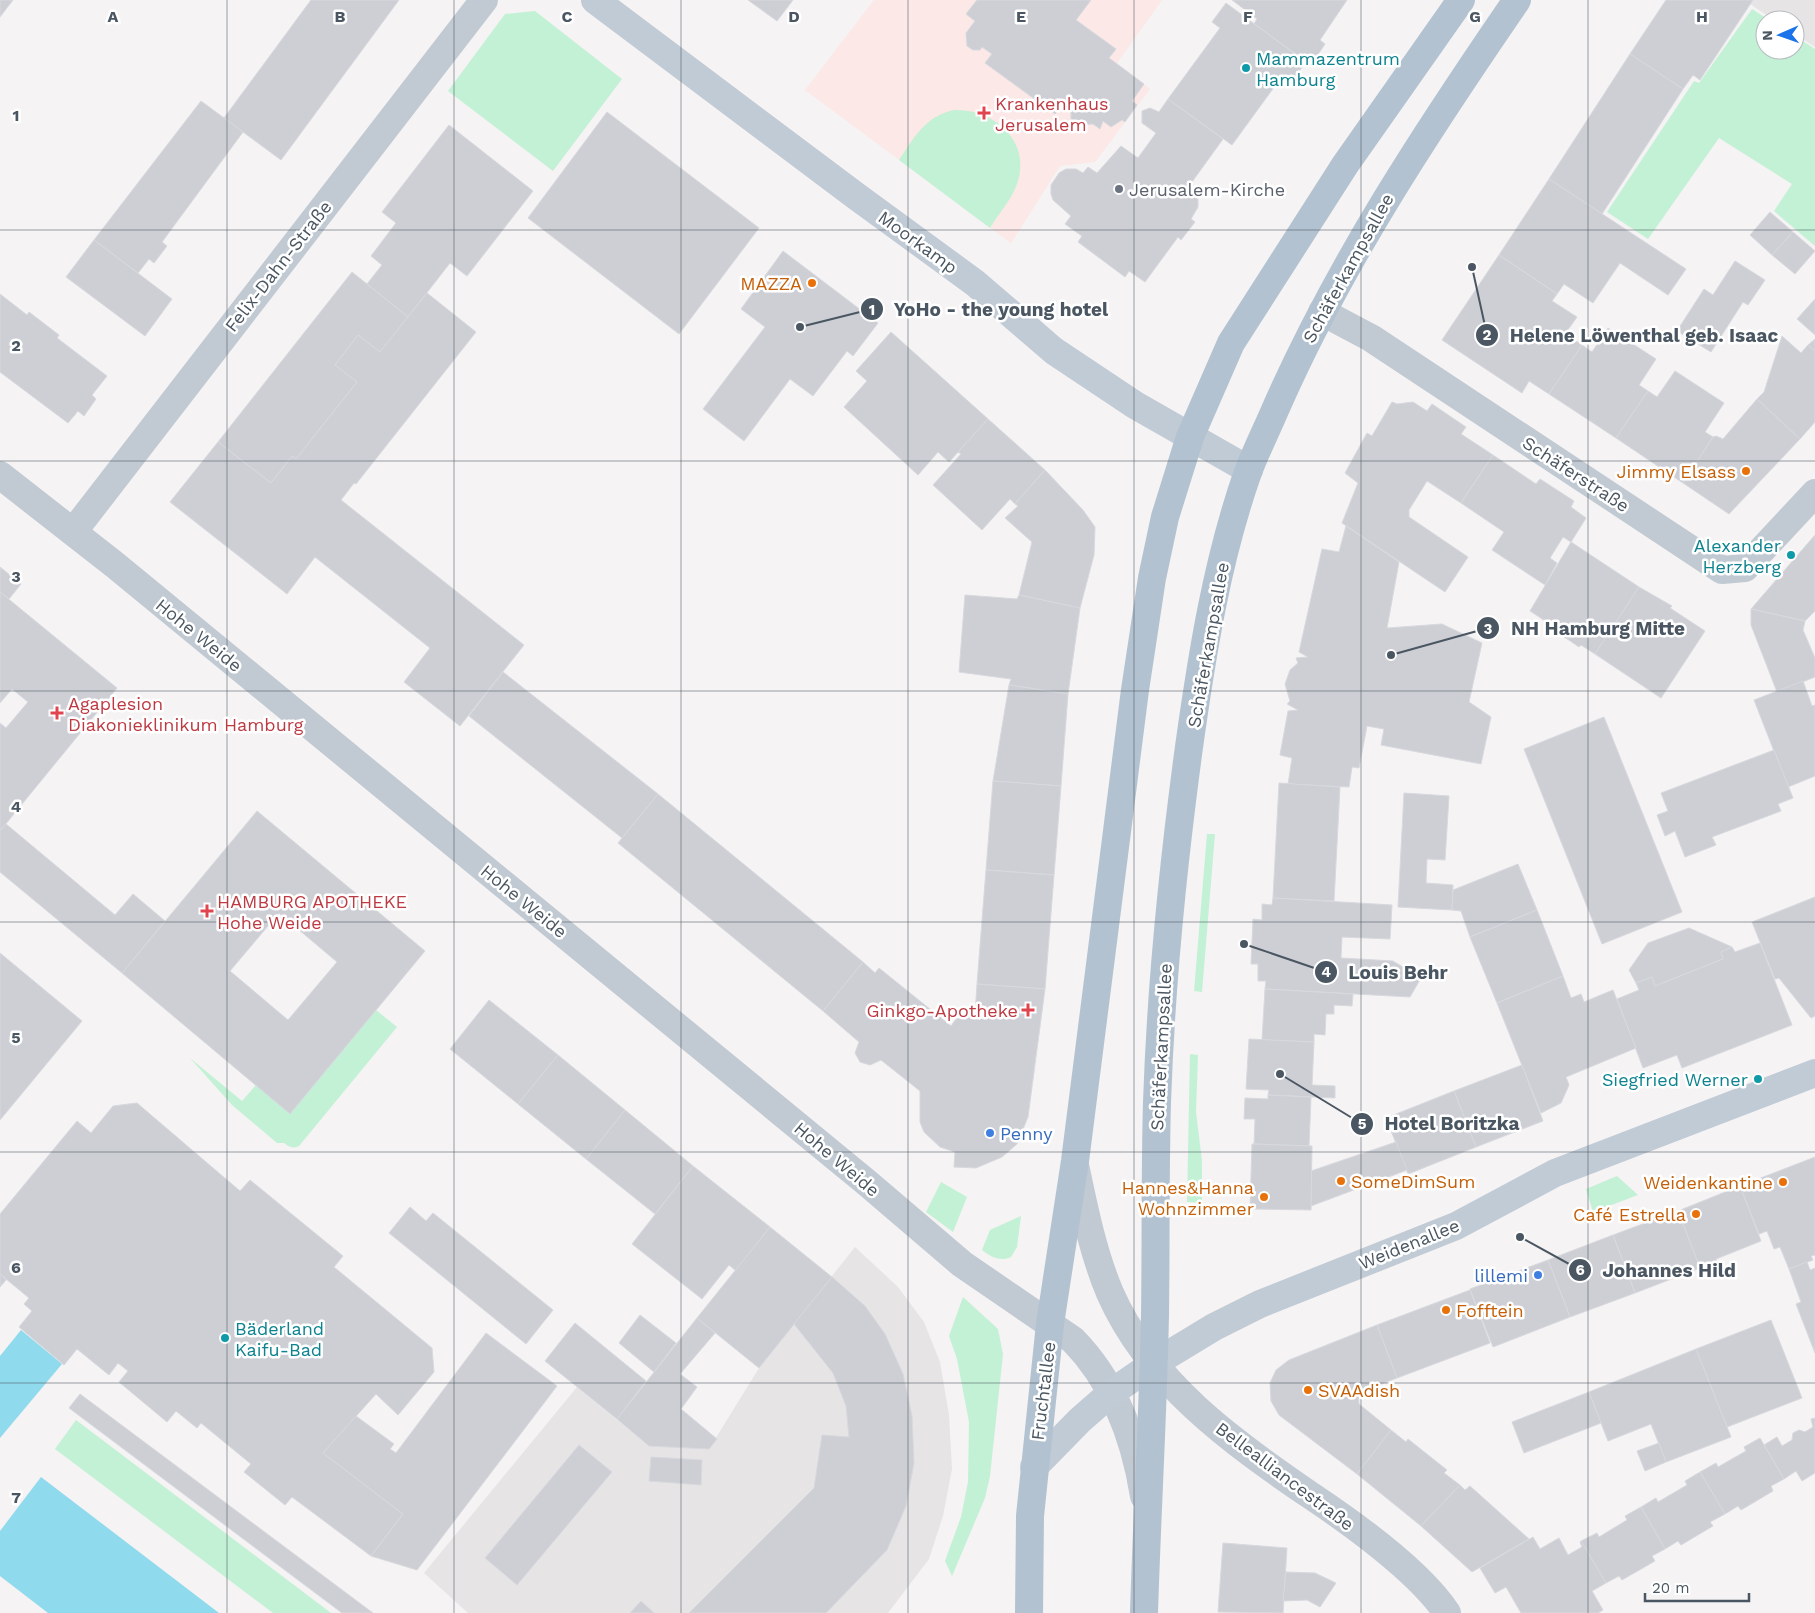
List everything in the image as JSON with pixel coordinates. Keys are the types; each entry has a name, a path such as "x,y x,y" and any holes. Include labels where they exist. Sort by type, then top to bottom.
{"main road":[{"path":"1050,1324 1074,1161 1135,690 1152,578 1165,517 1190,437 1231,343 1345,166 1461,0"},
{"name":"Schäferkampsallee","path":"1153,1364 1157,1100 1163,992 1176,842 1195,704 1208,628 1227,544 1249,470 1293,370 1322,312 1391,190 1517,0"},
{"name":"Fruchtallee","path":"1029,1613 1030,1516 1050,1324"},
{"name":"Fruchtallee","path":"1144,1613 1153,1364"}],"street":[{"name":"Felix-Dahn-Straße","path":"73,532 484,0"},
{"name":"Moorkamp","path":"595,0 975,283 1054,351 1122,397 1249,470"},
{"name":"Schäferstraße","path":"1322,312 1371,338 1722,570 1745,568 1815,493"},
{"name":"Hohe Weide","path":"0,475 73,532 866,1182 962,1264 1011,1300 1050,1324"},
{"name":"Weidenallee","path":"1034,1467 1080,1420 1112,1393 1153,1364 1214,1328 1260,1304 1456,1226 1555,1173 1815,1073"},
{"name":"Bellealliancestraße","path":"1074,1161 1089,1227 1110,1292 1120,1312 1153,1364 1188,1400 1242,1448 1337,1513 1397,1561 1436,1596 1447,1613"},
{"name":"Fruchtallee","path":"1050,1324 1073,1340 1087,1355 1112,1393 1132,1442 1140,1470 1147,1540"}],"shaded area":[{"name":"Krankenhaus Jerusalem","path":"874,0 1162,0 1117,63 1150,89 1095,162 1060,166 1011,243 805,90"},
{"path":"1753,0 1815,0 1815,47 1805,40 1805,10 1759,10 1750,4"},
{"path":"855,1247 898,1287 924,1322 940,1362 949,1415 952,1469 943,1516 929,1559 888,1613 468,1613 424,1573 577,1387 649,1446 709,1449 759,1368"}],"green space":[{"path":"1752,9 1755,11 1755,60 1805,60 1805,42 1815,49 1815,246 1774,211 1792,184 1719,138 1648,239 1607,212 1694,81 1699,83"},
{"path":"535,11 622,79 553,171 448,91 505,14"},
{"path":"954,110 968,111 995,121 1005,129 1019,152 1020,166 1016,187 990,228 899,160 921,129 935,117"},
{"path":"1207,834 1215,834 1202,992 1194,991"},
{"path":"376,1010 397,1027 297,1147 277,1143 232,1105 190,1058 242,1101 256,1085 290,1114"},
{"path":"1190,1054 1198,1055 1196,1112 1202,1161 1202,1203 1187,1202"},
{"path":"1617,1176 1638,1195 1593,1212 1586,1189"},
{"path":"941,1182 967,1197 953,1232 926,1212"},
{"path":"1021,1216 1017,1247 1011,1257 996,1258 982,1250 990,1230"},
{"path":"963,1297 998,1329 1003,1354 990,1476 985,1498 952,1576 945,1561 961,1517 968,1482 969,1422 957,1359 949,1336"},
{"path":"76,1420 331,1613 273,1613 55,1449"}],"water":[{"path":"21,1330 62,1364 0,1438 0,1356"},
{"path":"41,1477 219,1613 48,1613 0,1576 0,1531"}],"building":[{"path":"0,0 13,0 0,17"},
{"path":"311,0 399,0 281,160 224,118"},
{"path":"748,0 793,0 777,21"},
{"path":"977,0 1091,0 1076,20 1116,49 1109,58 1144,84 1132,101 1137,105 1125,122 1122,120 1111,127 1103,121 1100,129 1093,124 1076,125 1071,121 1071,113 1061,106 1055,114 985,63 992,54 982,47 980,50 973,50 967,46 966,33 975,21 966,14"},
{"path":"1232,0 1347,0 1320,40 1325,44 1311,65 1254,24 1257,19"},
{"path":"1666,0 1753,0 1700,80 1693,75 1683,89 1630,54"},
{"name":"Mammazentrum Hamburg","path":"1226,3 1306,62 1292,81 1283,75 1232,145 1168,99 1220,28 1212,22"},
{"path":"1630,54 1683,89 1602,214 1549,179"},
{"name":"Jerusalem-Kirche","path":"1168,99 1223,139 1184,193 1194,194 1198,198 1198,207 1191,219 1195,222 1181,240 1178,237 1145,282 1129,271 1125,277 1078,242 1082,236 1065,224 1071,216 1053,200 1051,185 1059,173 1066,169 1076,169 1083,173 1088,167 1097,173 1121,146 1138,158 1156,133 1142,123 1142,111 1150,108 1159,112"},
{"path":"201,101 243,132 162,242 167,246 154,263 149,259 138,273 94,240"},
{"path":"607,112 759,228 679,334 528,218"},
{"path":"449,125 533,191 467,276 450,263 408,317 367,284 382,265 371,256 396,223 382,212"},
{"path":"1549,179 1686,269 1668,295 1620,263 1593,303 1564,284 1557,294 1499,255"},
{"path":"1770,212 1793,232 1772,255 1750,235"},
{"path":"1793,232 1815,251 1795,274 1772,255"},
{"path":"94,240 172,299 145,336 66,277"},
{"path":"783,251 878,323 853,356 847,351 813,396 790,379 744,441 703,409 765,327 741,309"},
{"path":"1499,255 1557,294 1552,301 1577,317 1565,334 1582,345 1549,394 1529,381 1522,393 1442,340"},
{"path":"1735,261 1765,280 1748,305 1743,302 1711,352 1677,331 1704,289 1713,295"},
{"path":"352,272 408,317 380,352 358,335 335,365 357,382 296,459 292,456 271,483 218,442"},
{"path":"427,293 476,332 356,484 354,483 341,500 524,645 460,726 404,682 430,648 315,557 287,594 170,502 218,442 271,483 292,456 296,459 357,382 335,365 358,335 380,352"},
{"path":"0,294 27,315 29,312 59,335 57,338 107,376 92,395 96,399 84,416 78,411 68,423 0,372"},
{"path":"1815,299 1815,335 1797,319"},
{"path":"1608,328 1656,359 1639,385 1648,391 1616,438 1549,394 1582,345 1592,352"},
{"path":"891,332 988,419 949,462 938,452 918,475 844,407 867,381 856,371"},
{"path":"1782,336 1801,353 1808,345 1815,351 1815,422 1800,439 1757,399 1764,392"},
{"path":"1815,339 1815,351 1808,345"},
{"path":"1675,371 1724,403 1705,432 1713,437 1683,483 1616,438 1648,391 1657,397"},
{"path":"1757,399 1800,439 1729,514 1683,483 1713,437 1716,436 1723,439"},
{"path":"1392,402 1397,404 1413,402 1427,411 1432,404 1466,427 1461,434 1493,455 1461,503 1427,481 1409,510 1409,517 1468,557 1445,592 1342,523 1358,483 1345,473 1367,433 1372,436"},
{"path":"988,419 1045,470 1015,504 1010,499 982,530 933,485 961,454 958,452"},
{"path":"1493,455 1536,484 1540,479 1574,501 1571,507 1586,518 1571,542 1563,537 1550,558 1557,563 1545,585 1492,550 1504,532 1461,503"},
{"path":"1045,470 1083,510 1095,527 1094,555 1080,608 1019,595 1032,542 1005,518 1018,506 1015,504"},
{"path":"1346,526 1399,562 1387,628 1442,624 1482,643 1469,702 1491,717 1481,764 1381,745 1384,729 1367,726 1359,768 1352,767 1349,787 1288,784 1292,758 1280,755 1288,711 1298,710 1287,704 1290,701 1285,684 1290,670 1298,663 1296,658 1308,657 1299,652 1322,549 1339,552"},
{"path":"1815,535 1815,611 1805,621 1751,609"},
{"path":"1571,542 1639,587 1595,654 1581,645 1579,647 1530,611"},
{"path":"0,567 21,584 9,599 0,592"},
{"path":"1639,587 1672,606 1670,608 1705,631 1661,698 1595,654"},
{"name":"Agaplesion Diakonieklinikum Hamburg","path":"0,592 117,688 0,831 0,723 6,728 28,702 12,689 0,703"},
{"path":"965,595 1017,599 1019,595 1080,608 1068,694 1009,685 1011,679 959,672"},
{"path":"1751,609 1805,621 1803,630 1815,658 1815,677 1777,692 1751,625"},
{"path":"503,672 658,794 622,838 469,716"},
{"path":"1803,681 1812,706 1815,705 1815,776 1788,787 1754,700"},
{"path":"1009,685 1068,694 1061,786 993,781"},
{"path":"1604,717 1682,912 1602,944 1524,749"},
{"path":"1774,750 1793,798 1778,804 1781,811 1712,837 1716,845 1685,857 1675,831 1665,836 1657,815 1668,811 1661,793"},
{"path":"993,781 1061,786 1054,875 986,870"},
{"path":"1279,783 1340,787 1334,901 1273,898"},
{"path":"1404,793 1449,796 1445,860 1427,859 1426,883 1453,885 1452,910 1398,907"},
{"path":"658,794 863,962 823,1011 618,843"},
{"path":"257,811 425,951 290,1114 122,973","holes":["279,913 337,962 288,1020 230,971"]},
{"path":"6,824 115,915 133,894 165,921 122,973 0,872 0,831"},
{"path":"1518,864 1537,910 1470,937 1461,911 1452,910 1453,890"},
{"path":"986,870 1054,875 1045,989 977,984"},
{"path":"1815,897 1815,1016 1811,1018 1779,978 1775,979 1752,922"},
{"path":"1273,898 1392,905 1390,939 1342,937 1341,958 1393,961 1421,978 1410,997 1265,989 1266,981 1258,981 1258,964 1251,964 1253,919 1262,920 1262,904 1272,905"},
{"path":"1537,910 1563,976 1497,1003 1470,937"},
{"path":"1689,928 1732,947 1721,952 1723,959 1655,986 1652,977 1636,983 1629,970 1648,943"},
{"path":"1760,943 1792,1025 1682,1068 1677,1055 1643,1068 1617,999 1639,990 1636,983 1652,977 1655,986 1723,959 1721,952 1732,947 1735,952"},
{"path":"0,953 82,1021 0,1120"},
{"path":"863,962 875,973 879,968 951,1026 956,1019 975,1015 977,984 1045,989 1028,1117 1017,1144 1002,1157 976,1168 954,1167 955,1152 940,1147 924,1132 920,1122 920,1091 881,1060 870,1065 860,1062 855,1053 859,1042 823,1011"},
{"path":"1563,976 1571,998 1581,994 1584,1002 1613,990 1636,1048 1566,1077 1569,1085 1561,1103 1541,1113 1497,1003"},
{"path":"1265,989 1353,994 1352,1006 1334,1005 1334,1014 1326,1014 1325,1035 1314,1034 1314,1042 1262,1040"},
{"path":"489,1000 558,1055 518,1104 450,1049"},
{"path":"1249,1039 1314,1042 1312,1085 1335,1086 1335,1098 1268,1095 1269,1090 1246,1089"},
{"path":"558,1055 625,1110 586,1159 518,1104"},
{"path":"1522,1065 1543,1121 1476,1147 1454,1091"},
{"path":"1454,1091 1476,1147 1408,1174 1386,1118"},
{"path":"1268,1095 1311,1097 1309,1146 1254,1144 1255,1119 1244,1119 1245,1098 1268,1099"},
{"name":"Bäderland Kaifu-Bad","path":"137,1103 240,1191 250,1180 343,1256 334,1267 432,1348 434,1372 398,1415 376,1394 323,1453 403,1514 371,1556 292,1497 285,1505 244,1472 251,1464 201,1423 197,1428 176,1411 167,1422 119,1382 128,1371 118,1363 109,1375 77,1349 64,1365 19,1327 32,1311 24,1304 29,1298 0,1274 0,1214 77,1121 91,1133 113,1106"},
{"path":"625,1110 693,1166 655,1214 586,1159"},
{"path":"1396,1142 1407,1170 1311,1206 1311,1171"},
{"path":"1252,1144 1312,1146 1311,1210 1250,1209"},
{"path":"1815,1157 1815,1255 1811,1256 1813,1260 1789,1269 1780,1247 1774,1249 1767,1231 1759,1234 1740,1186"},
{"path":"693,1166 770,1227 736,1271 729,1265 702,1299 632,1244"},
{"path":"1740,1186 1761,1241 1716,1259 1717,1262 1700,1268 1678,1211"},
{"path":"410,1207 426,1221 433,1213 553,1310 526,1344 389,1233"},
{"path":"1678,1211 1700,1268 1635,1293 1613,1235"},
{"path":"770,1227 832,1277 759,1368 697,1318"},
{"path":"1613,1235 1635,1293 1570,1317 1548,1260"},
{"path":"1548,1260 1570,1317 1493,1347 1470,1289"},
{"path":"1807,1262 1810,1270 1815,1268 1815,1353 1796,1304 1801,1302 1789,1269"},
{"path":"0,1274 6,1280 0,1287"},
{"path":"832,1277 865,1306 885,1334 903,1374 912,1416 914,1463 906,1506 887,1550 826,1613 689,1613 814,1488 822,1435 849,1437 846,1406 833,1373 794,1324"},
{"path":"1470,1290 1490,1343 1397,1378 1377,1325"},
{"path":"640,1315 676,1343 654,1372 619,1343"},
{"path":"697,1318 715,1333 680,1374 697,1387 681,1409 717,1439 709,1449 649,1446 617,1419"},
{"path":"1771,1320 1802,1398 1727,1427 1696,1349"},
{"path":"575,1323 646,1381 617,1419 545,1361"},
{"path":"1377,1325 1397,1378 1358,1393 1359,1404 1391,1430 1357,1474 1279,1415 1271,1401 1270,1383 1276,1370 1289,1360"},
{"path":"486,1333 557,1386 417,1570 371,1556 403,1514 323,1453 356,1416 394,1444 390,1449 396,1453"},
{"path":"1696,1349 1731,1437 1666,1462 1651,1424 1608,1441 1589,1392"},
{"path":"1589,1392 1601,1423 1524,1453 1512,1422"},
{"path":"80,1394 373,1613 342,1613 69,1408"},
{"path":"1815,1418 1815,1473 1802,1481 1796,1471 1784,1479 1764,1445 1777,1437 1782,1446 1792,1440 1793,1433 1799,1430 1805,1432 1813,1427 1811,1419"},
{"path":"1391,1430 1406,1442 1408,1439 1447,1470 1444,1473 1460,1485 1421,1526 1357,1474"},
{"path":"1760,1438 1784,1479 1771,1486 1773,1491 1741,1510 1738,1506 1725,1514 1700,1472 1716,1463 1718,1467 1746,1451 1744,1447"},
{"path":"1659,1443 1666,1462 1645,1471 1637,1451"},
{"path":"579,1445 612,1472 517,1585 485,1558"},
{"path":"651,1457 702,1460 701,1485 649,1481"},
{"path":"1700,1472 1725,1514 1710,1522 1713,1526 1681,1545 1678,1541 1665,1549 1641,1507 1656,1498 1658,1502 1687,1485 1685,1481"},
{"path":"1460,1485 1465,1490 1470,1486 1529,1539 1472,1572 1421,1526"},
{"path":"1641,1507 1665,1549 1652,1556 1655,1561 1622,1580 1619,1576 1606,1583 1581,1541 1597,1533 1599,1537 1627,1520 1625,1516"},
{"path":"1533,1537 1540,1549 1559,1538 1568,1555 1582,1547 1581,1541 1606,1583 1592,1591 1603,1610 1598,1613 1521,1613 1506,1587 1495,1593 1480,1568"},
{"path":"1223,1543 1287,1548 1283,1613 1218,1612"},
{"path":"1286,1572 1315,1573 1336,1583 1320,1607 1307,1600 1283,1601"},
{"path":"641,1601 654,1613 630,1613"}],"place":[{"name":"Mammazentrum Hamburg","path":"1246,68"},
{"name":"Krankenhaus Jerusalem","path":"984,113"},
{"name":"Jerusalem-Kirche","path":"1119,189"},
{"name":"Helene Löwenthal geb. Isaac","path":"1472,267"},
{"name":"MAZZA","path":"812,283"},
{"name":"YoHo - the young hotel","path":"800,327"},
{"name":"Jimmy Elsass","path":"1746,471"},
{"name":"Alexander Herzberg","path":"1791,555"},
{"name":"NH Hamburg Mitte","path":"1391,655"},
{"name":"Agaplesion Diakonieklinikum Hamburg","path":"57,713"},
{"name":"HAMBURG APOTHEKE Hohe Weide","path":"207,911"},
{"name":"Louis Behr","path":"1244,944"},
{"name":"Ginkgo-Apotheke","path":"1028,1010"},
{"name":"Hotel Boritzka","path":"1280,1074"},
{"name":"Siegfried Werner","path":"1758,1079"},
{"name":"Penny","path":"990,1133"},
{"name":"SomeDimSum","path":"1341,1181"},
{"name":"Weidenkantine","path":"1783,1182"},
{"name":"Hannes&Hanna Wohnzimmer","path":"1264,1197"},
{"name":"Café Estrella","path":"1696,1214"},
{"name":"Johannes Hild","path":"1520,1237"},
{"name":"lillemi","path":"1538,1275"},
{"name":"Fofftein","path":"1446,1310"},
{"name":"Bäderland Kaifu-Bad","path":"225,1338"},
{"name":"SVAAdish","path":"1308,1390"}]}
